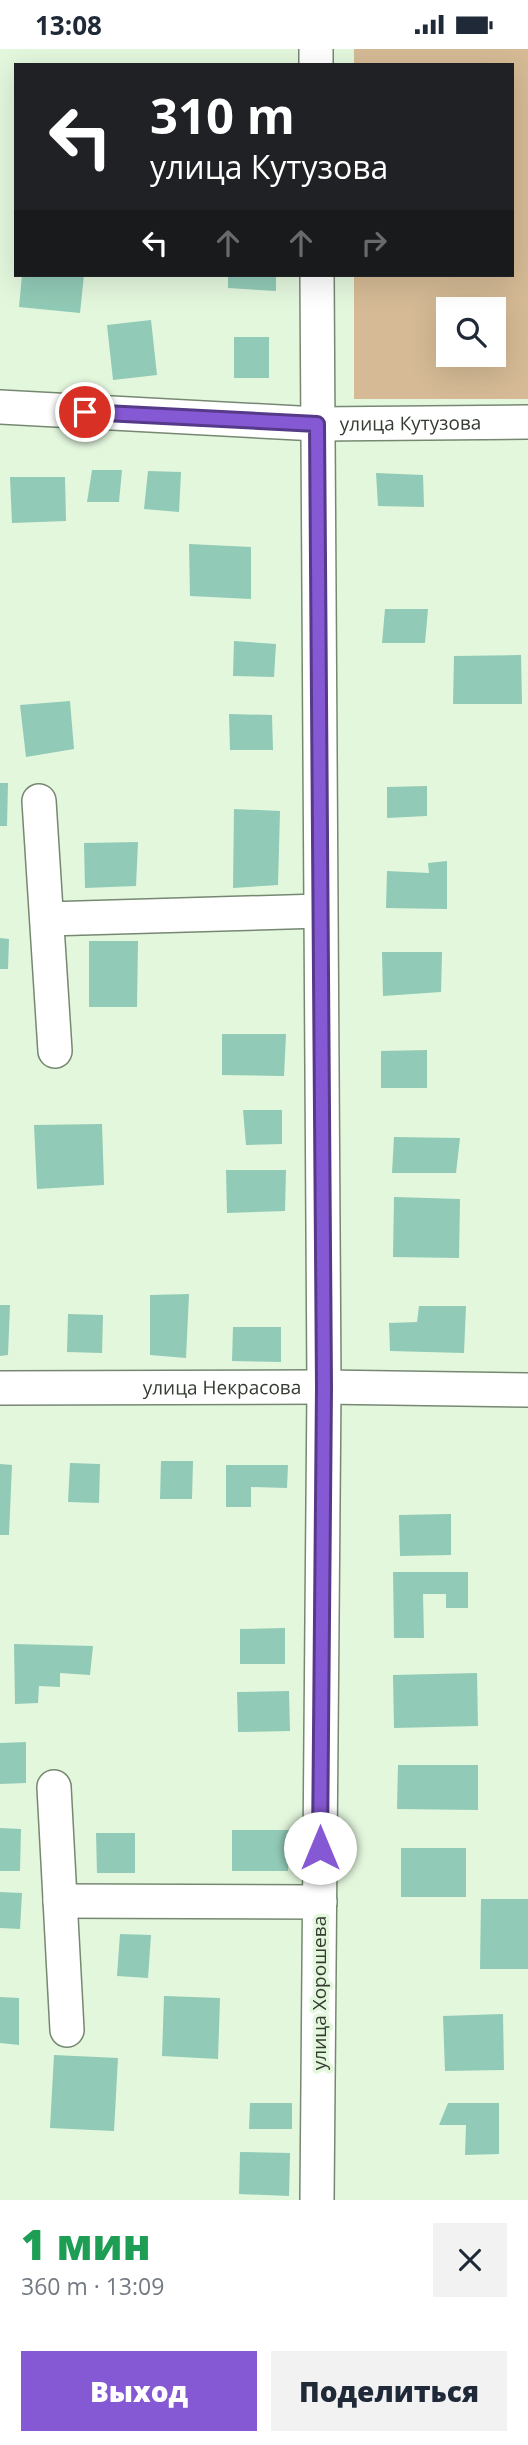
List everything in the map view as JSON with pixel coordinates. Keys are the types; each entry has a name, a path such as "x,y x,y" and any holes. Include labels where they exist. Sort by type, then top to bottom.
{"street":[{"name":"улица Хорошева","path":"317,277 324,1387 317,2200"},
{"name":"улица Кутузова","path":"0,407 317,424 528,422"},
{"path":"39,801 55,1051"},
{"path":"47,919 320,911"},
{"name":"улица Некрасова","path":"0,1388 528,1389"},
{"path":"54,1787 67,2030"},
{"path":"60,1901 320,1902"}],"shaded area":[{"path":"354,49 528,49 528,399 354,399 354,277 514,277 514,63 354,63"}],"building":[{"path":"22,277 84,277 80,313 19,307"},
{"path":"228,277 276,277 276,291 228,288"},
{"path":"151,320 157,375 113,380 107,325"},
{"path":"234,337 269,337 269,378 234,378"},
{"path":"92,470 122,470 119,502 87,502"},
{"path":"148,471 181,472 179,512 144,509"},
{"path":"376,473 423,475 424,507 378,506"},
{"path":"10,477 65,477 66,521 12,523"},
{"path":"189,544 251,547 251,599 190,596"},
{"path":"385,609 428,609 425,643 382,643"},
{"path":"234,641 276,644 274,677 233,676"},
{"path":"521,655 522,704 453,704 454,656"},
{"path":"70,701 74,749 26,757 20,705"},
{"path":"229,714 272,715 273,750 230,750"},
{"path":"0,783 8,783 7,826 0,826"},
{"path":"427,786 427,816 387,818 387,787"},
{"path":"234,809 280,811 278,885 233,888"},
{"path":"138,842 136,886 85,888 84,843"},
{"path":"447,861 447,909 386,908 387,871 429,873 428,863"},
{"path":"0,938 9,939 8,969 0,969"},
{"path":"89,941 138,941 137,1007 89,1007"},
{"path":"382,952 442,952 441,992 383,996"},
{"path":"222,1034 286,1034 284,1076 222,1075"},
{"path":"427,1050 427,1088 381,1088 381,1051"},
{"path":"243,1110 282,1110 282,1144 246,1145"},
{"path":"102,1124 104,1185 37,1189 34,1125"},
{"path":"394,1137 460,1138 456,1173 392,1173"},
{"path":"226,1170 286,1170 285,1211 227,1213"},
{"path":"394,1197 460,1199 459,1258 393,1257"},
{"path":"189,1294 186,1358 150,1355 150,1295"},
{"path":"0,1305 10,1305 8,1355 0,1356"},
{"path":"419,1306 466,1306 464,1353 390,1351 389,1323 417,1322"},
{"path":"68,1314 103,1315 102,1353 67,1352"},
{"path":"233,1327 281,1327 281,1362 232,1361"},
{"path":"161,1461 193,1461 192,1499 160,1499"},
{"path":"70,1463 100,1464 99,1503 68,1502"},
{"path":"0,1464 12,1465 9,1535 0,1535"},
{"path":"226,1465 288,1465 287,1488 251,1487 251,1507 226,1507"},
{"path":"451,1514 451,1555 400,1556 399,1515"},
{"path":"393,1572 468,1572 468,1608 446,1608 446,1594 423,1594 424,1638 394,1638"},
{"path":"285,1628 285,1664 240,1664 240,1629"},
{"path":"14,1644 93,1646 90,1675 60,1673 60,1687 39,1686 38,1703 15,1704"},
{"path":"477,1673 478,1726 394,1728 393,1675"},
{"path":"289,1691 290,1731 238,1732 237,1692"},
{"path":"26,1742 26,1783 0,1784 0,1743"},
{"path":"398,1765 478,1765 478,1810 397,1809"},
{"path":"0,1828 21,1829 20,1871 0,1871"},
{"path":"232,1830 289,1830 288,1871 232,1871"},
{"path":"96,1833 135,1833 135,1873 97,1873"},
{"path":"401,1848 466,1848 466,1897 401,1897"},
{"path":"0,1892 22,1893 20,1929 0,1928"},
{"path":"481,1899 528,1899 528,1969 480,1969"},
{"path":"120,1934 151,1935 148,1978 117,1976"},
{"path":"164,1996 220,1998 218,2059 162,2056"},
{"path":"0,1997 19,1998 19,2045 0,2043"},
{"path":"503,2014 504,2070 445,2071 443,2016"},
{"path":"54,2055 118,2058 114,2131 50,2128"},
{"path":"250,2103 292,2103 292,2129 249,2129"},
{"path":"448,2103 499,2103 499,2154 465,2155 466,2125 439,2125"},
{"path":"240,2152 290,2153 289,2196 239,2194"}],"route":[{"path":"85,412 317,424 324,1387 320,1848"}]}
